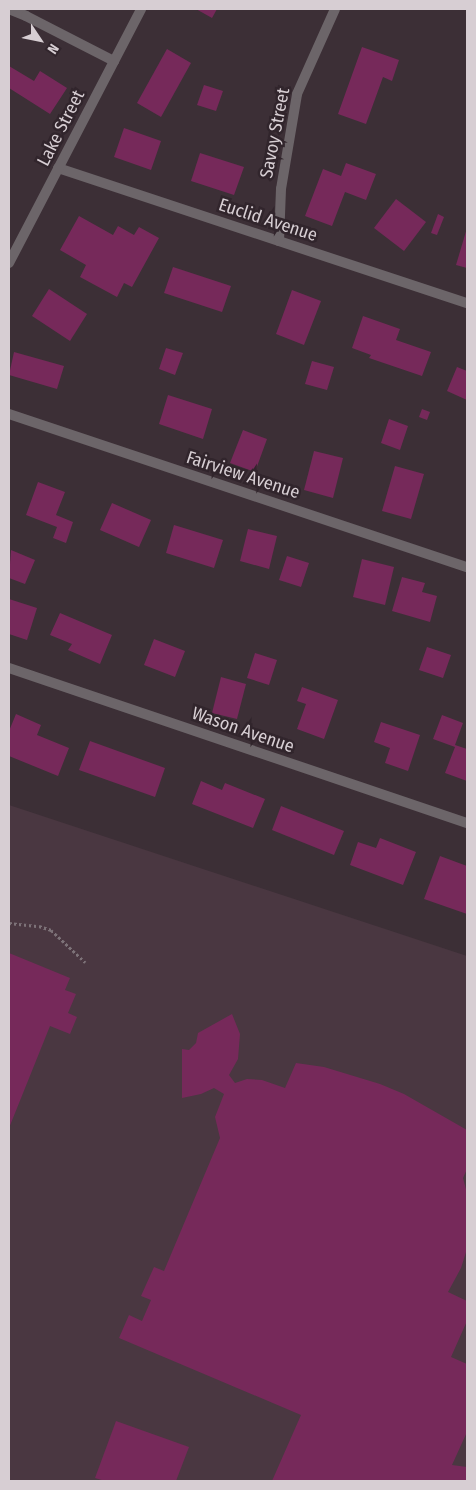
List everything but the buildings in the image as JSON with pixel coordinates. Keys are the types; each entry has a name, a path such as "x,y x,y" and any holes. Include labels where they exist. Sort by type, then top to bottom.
{"street":[{"path":"9,9 114,61"},
{"name":"Lake Street","path":"9,263 141,9"},
{"name":"Savoy Street","path":"279,241 281,189 297,94 335,9"},
{"name":"Euclid Avenue","path":"58,168 467,303"},
{"name":"Fairview Avenue","path":"9,414 467,566"},
{"name":"Wason Avenue","path":"9,668 467,823"}],"path":[{"path":"9,923 39,926 51,930 85,962"}],"shaded area":[{"path":"9,805 467,956 467,1481 9,1481"}]}
